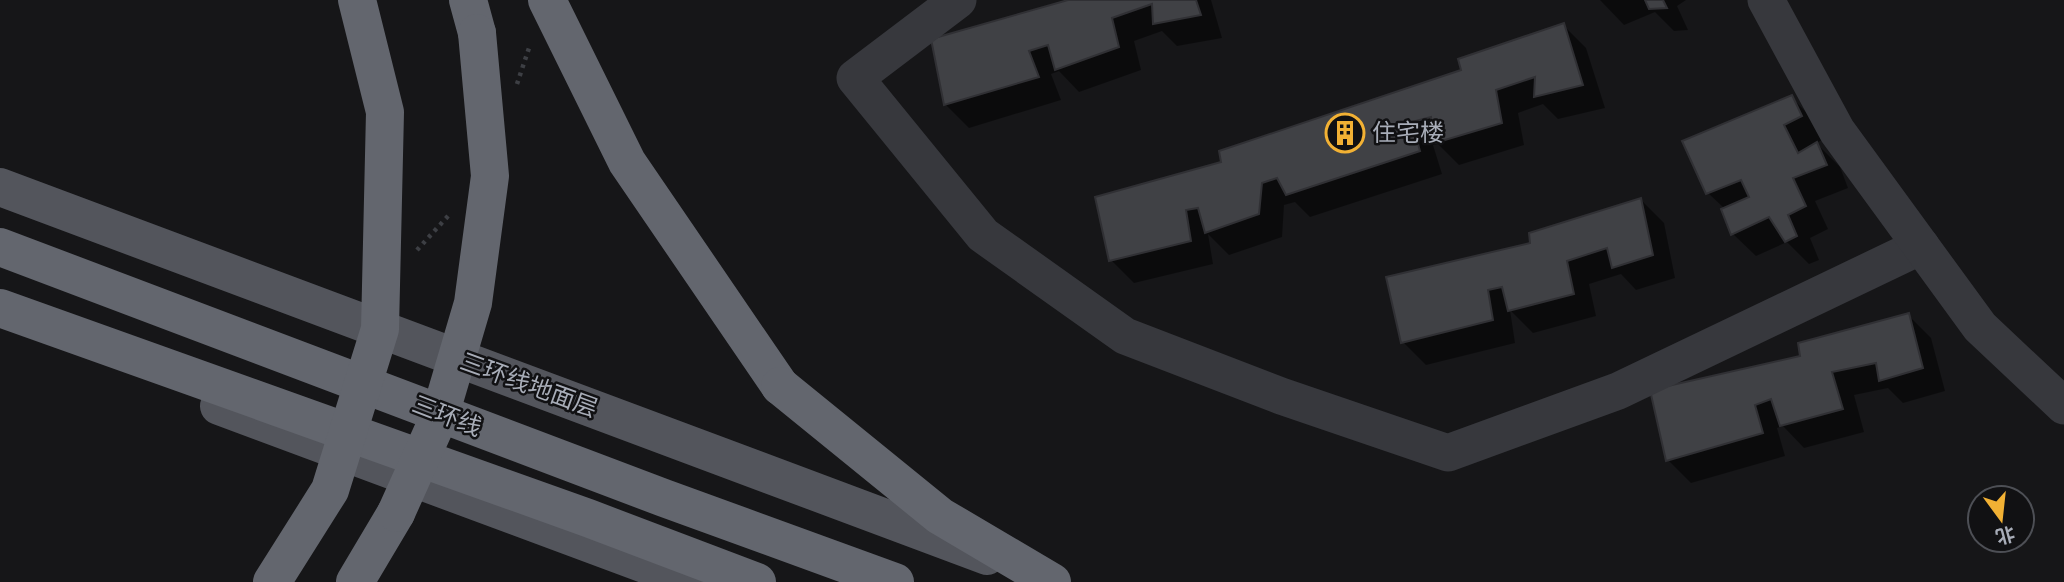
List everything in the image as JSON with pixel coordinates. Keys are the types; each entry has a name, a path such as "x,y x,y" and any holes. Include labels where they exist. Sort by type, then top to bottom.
{"highway":[{"path":"272,582 330,491 380,329 385,112 356,0"},
{"path":"355,582 396,513 440,415 473,303 489,176 477,33 468,0"},
{"path":"547,0 627,163 780,386 940,516 1052,582"},
{"name":"三环线","path":"0,247 664,498 895,582"},
{"name":"三环线","path":"0,308 588,518 757,582"}],"main road":[{"name":"三环线地面层","path":"0,187 1058,582"},
{"path":"0,325 693,582"}],"street":[{"path":"958,0 855,78 983,235 1125,335 1281,396 1448,453 1618,391 1921,246"},
{"path":"1766,0 1837,131 1980,327 2064,406"}],"building":[{"path":"1068,0 1196,0 1201,15 1153,24 1152,4 1112,18 1119,47 1055,70 1048,45 1029,51 1039,77 944,105 931,39"},
{"path":"1645,0 1663,0 1667,8 1649,9"},
{"name":"住宅楼","path":"1564,23 1583,85 1534,97 1535,77 1496,90 1502,123 1435,143 1431,117 1412,122 1420,151 1286,195 1277,178 1262,183 1259,214 1205,233 1198,208 1186,210 1191,241 1109,261 1095,197 1221,162 1219,151 1461,70 1458,59"},
{"path":"1792,95 1802,116 1784,125 1798,153 1817,142 1827,165 1793,178 1806,206 1788,215 1797,236 1785,242 1769,217 1731,235 1721,209 1749,197 1741,180 1706,194 1682,141"},
{"path":"1641,198 1653,255 1612,268 1607,248 1567,261 1574,294 1508,311 1502,287 1488,290 1493,320 1401,343 1386,277 1530,243 1529,233"},
{"path":"1909,313 1923,368 1879,381 1876,363 1832,372 1843,409 1780,426 1771,399 1755,405 1763,433 1666,461 1650,390 1800,356 1798,343"}],"place":[{"name":"住宅楼","path":"1345,133"}]}
